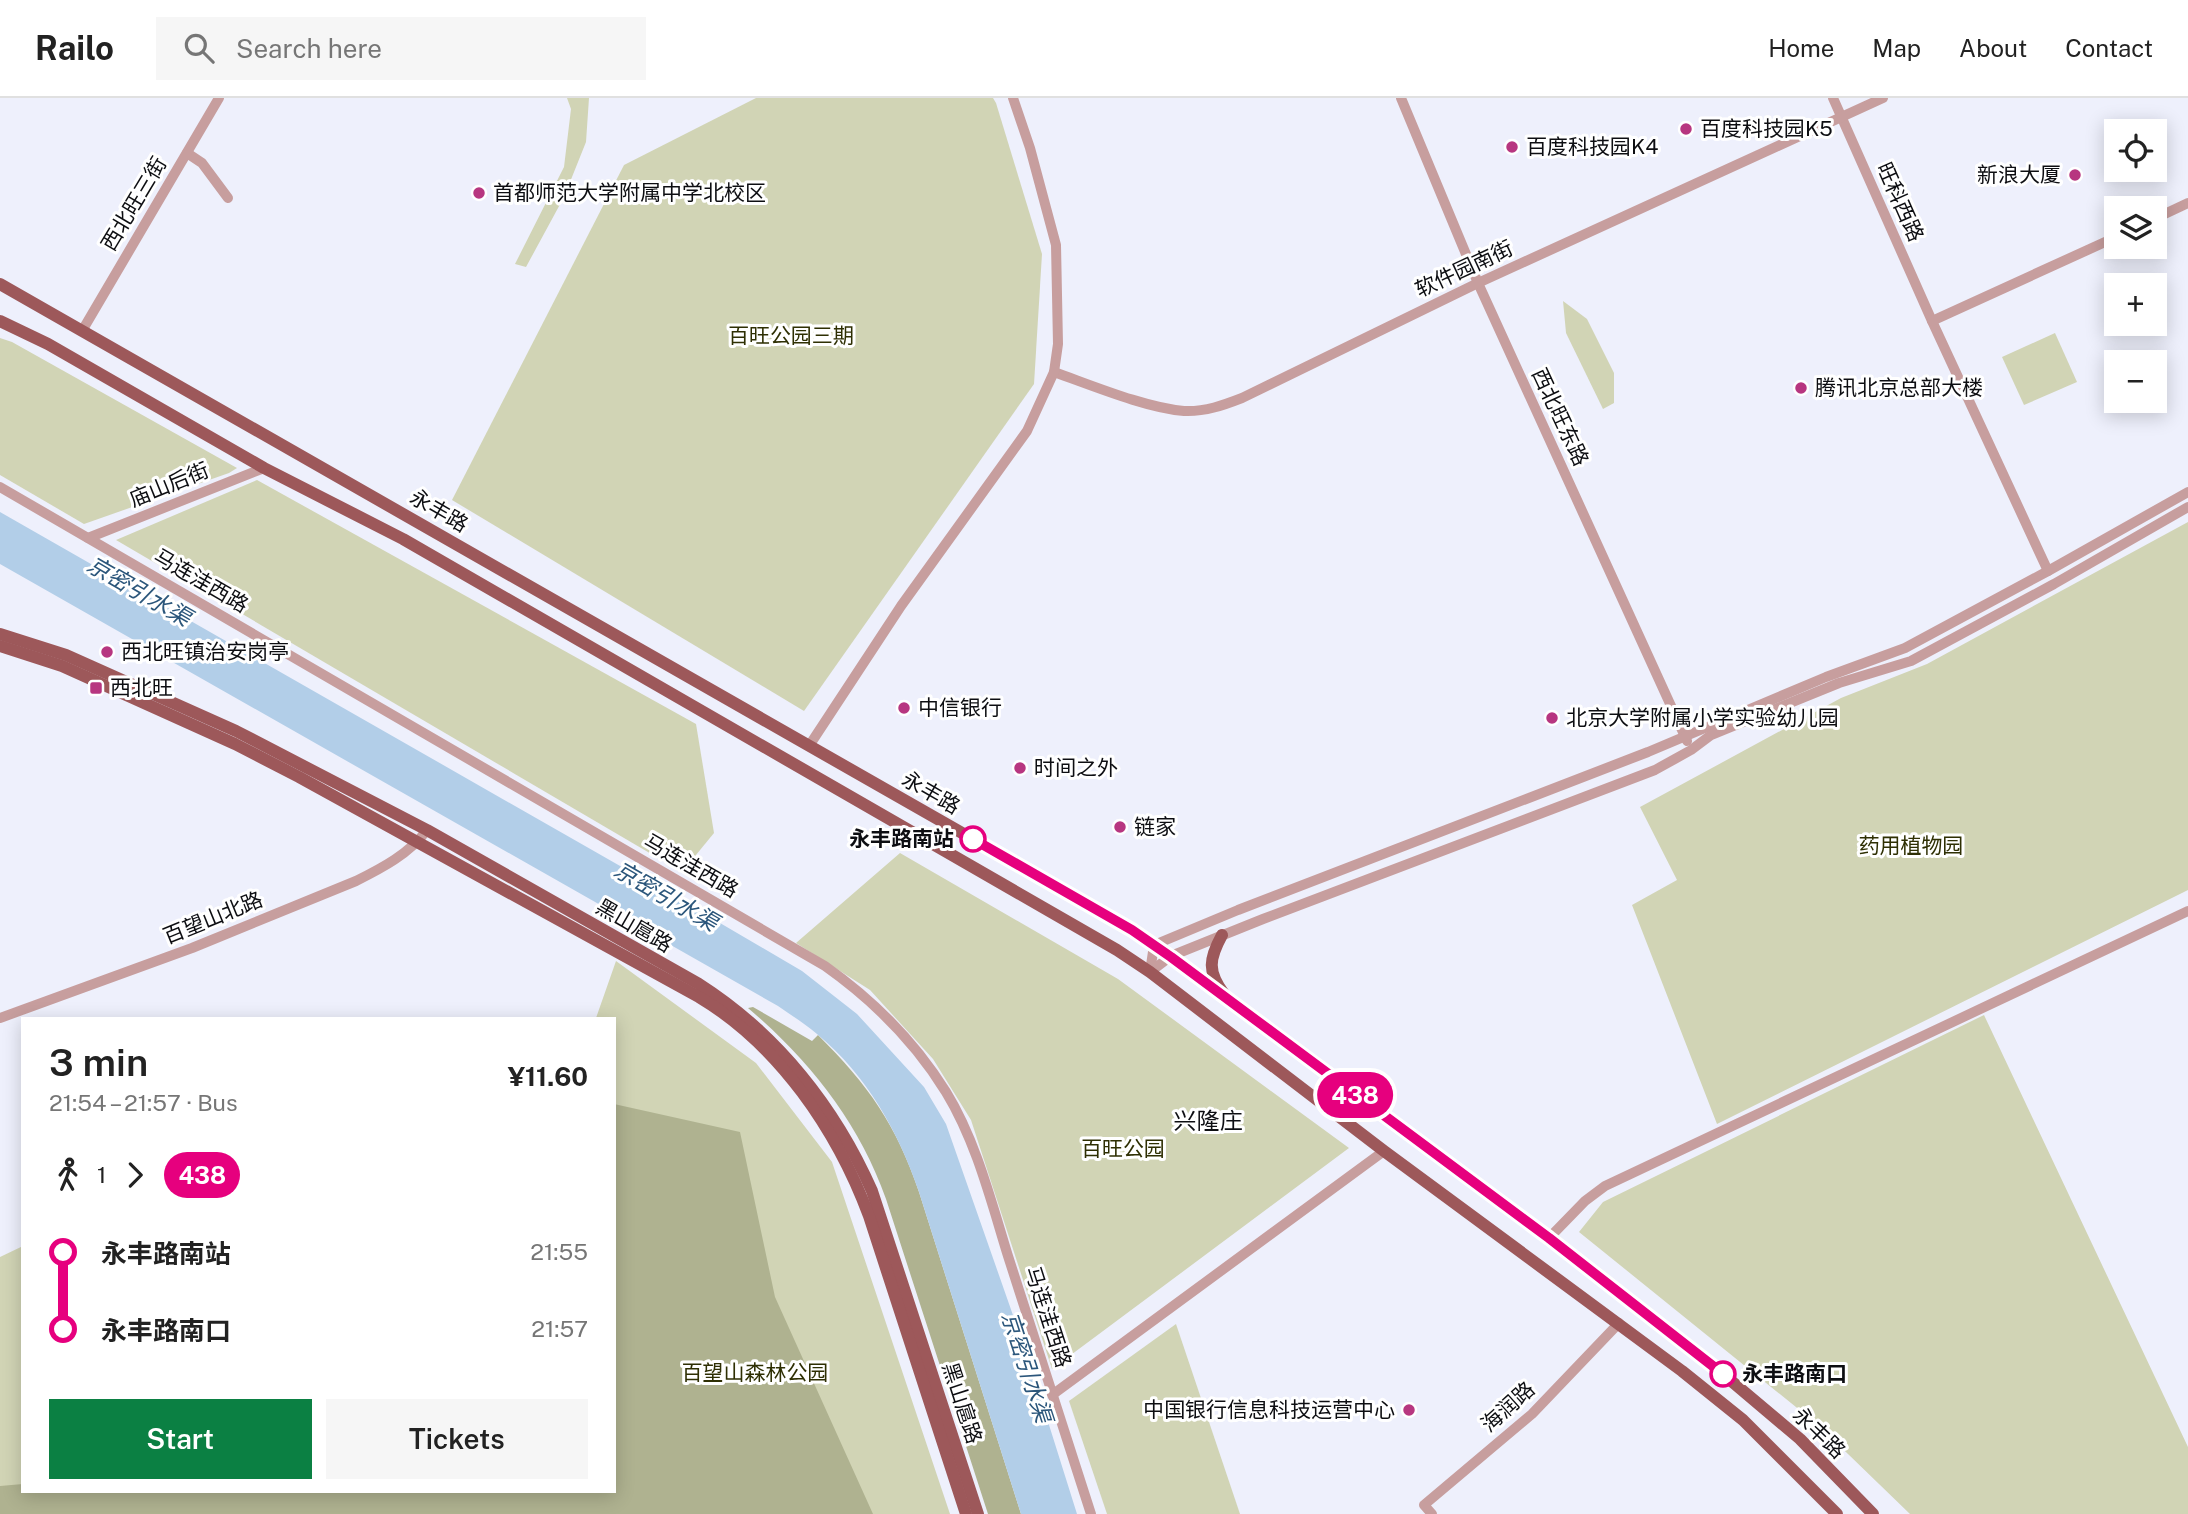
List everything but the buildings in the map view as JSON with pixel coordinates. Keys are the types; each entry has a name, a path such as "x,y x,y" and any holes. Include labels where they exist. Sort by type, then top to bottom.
{"main road":[{"name":"永丰路","path":"0,284 1154,944 1549,1238 1768,1411 1800,1439 1872,1514"},
{"name":"永丰路","path":"0,321 48,344 264,468 434,557 1117,950 1682,1371 1743,1420 1837,1514"},
{"path":"407,542 416,533 418,521"},
{"path":"434,557 436,546 447,538"},
{"name":"黑山扈路","path":"0,634 66,655 236,731 427,830 717,996 780,1050 818,1095 856,1157 872,1191 978,1514"},
{"name":"黑山扈路","path":"0,646 62,666 196,725 299,777 711,1004 753,1039 781,1067 808,1101 838,1147 856,1183 966,1514"},
{"path":"1222,935 1212,953 1211,969 1218,986 1230,1003"}],"street":[{"name":"西北旺三街","path":"82,331 219,98"},
{"path":"809,746 901,606 1027,431 1054,372 1058,344 1056,245 1030,148 1013,98"},
{"name":"西北旺东路","path":"1401,98 1478,283 1691,750"},
{"name":"旺科西路","path":"1833,98 2048,571"},
{"name":"软件园南街","path":"1054,372 1159,406 1185,411 1216,408 1478,283 1883,98"},
{"path":"187,153 202,163 228,198"},
{"path":"2167,213 2188,203"},
{"path":"1933,321 2104,243"},
{"name":"庙山后街","path":"88,538 264,468"},
{"name":"马连洼西路","path":"0,487 825,966 872,1003 924,1061 946,1092 963,1124 989,1195 1091,1514"},
{"path":"1150,972 1154,944 1905,648 2188,492"},
{"path":"1150,972 1171,957 1222,935 1655,770 1712,735 1839,683 1911,661 2054,584 2188,507"},
{"name":"百望山北路","path":"0,1018 192,948 356,881 382,868 418,842 427,830"},
{"path":"1549,1238 1585,1201 1605,1186 2188,911"},
{"path":"1052,1395 1384,1151"},
{"name":"海润路","path":"1432,1514 1424,1505 1532,1414 1619,1323"}],"green space":[{"path":"567,98 589,98 586,142 564,197 526,267 515,264 564,167 571,109"},
{"name":"百旺公园三期","path":"756,98 993,98 1042,254 1034,384 804,711 452,500 624,165"},
{"path":"1563,301 1587,319 1614,373 1614,403 1603,409 1566,333"},
{"path":"2055,333 2077,382 2024,405 2002,357"},
{"path":"0,338 12,342 237,468 84,524 0,475"},
{"path":"257,480 696,724 714,833 682,872 116,540"},
{"name":"药用植物园","path":"2188,522 2188,890 1717,1124 1632,905 1677,880 1640,807 1841,698 1927,664"},
{"name":"百旺公园","path":"900,853 1118,979 1349,1148 1052,1369 971,1120 933,1059 870,990 796,943"},
{"name":"百望山森林公园","path":"616,961 756,1063 832,1162 950,1514 0,1514 0,1257 21,1247 21,1493 616,1493 616,1017 596,1017"},
{"path":"753,1007 812,1041 818,1035 866,1089 901,1146 919,1192 1021,1514 988,1514 886,1199 862,1144 830,1094 792,1049 748,1008"},
{"path":"1984,1015 2188,1447 2188,1514 1910,1514 1817,1424 1579,1232 1603,1202"},
{"path":"616,1104 740,1132 775,1297 873,1514 0,1514 0,1486 21,1484 21,1493 616,1493"},
{"path":"1176,1324 1240,1514 1107,1514 1069,1401"}],"water":[{"name":"京密引水渠","path":"0,512 802,971 857,1014 924,1087 946,1124 1028,1358 1077,1514 1021,1514 911,1170 879,1106 866,1086 835,1050 778,1006 0,564"}],"bus line":[{"name":"438","path":"973,839 1132,930 1171,957 1549,1238 1723,1374"}],"place":[{"name":"百度科技园K5","path":"1686,129"},
{"name":"百度科技园K4","path":"1512,147"},
{"name":"新浪大厦","path":"2075,175"},
{"name":"首都师范大学附属中学北校区","path":"479,193"},
{"name":"腾讯北京总部大楼","path":"1801,388"},
{"name":"西北旺镇治安岗亭","path":"107,652"},
{"name":"西北旺","path":"96,688"},
{"name":"中信银行","path":"904,708"},
{"name":"北京大学附属小学实验幼儿园","path":"1552,718"},
{"name":"时间之外","path":"1020,768"},
{"name":"链家","path":"1120,827"},
{"name":"永丰路南站","path":"973,839"},
{"name":"永丰路南口","path":"1723,1374"},
{"name":"中国银行信息科技运营中心","path":"1409,1410"}],"district":[{"name":"兴隆庄","path":"1208,1121"}]}
